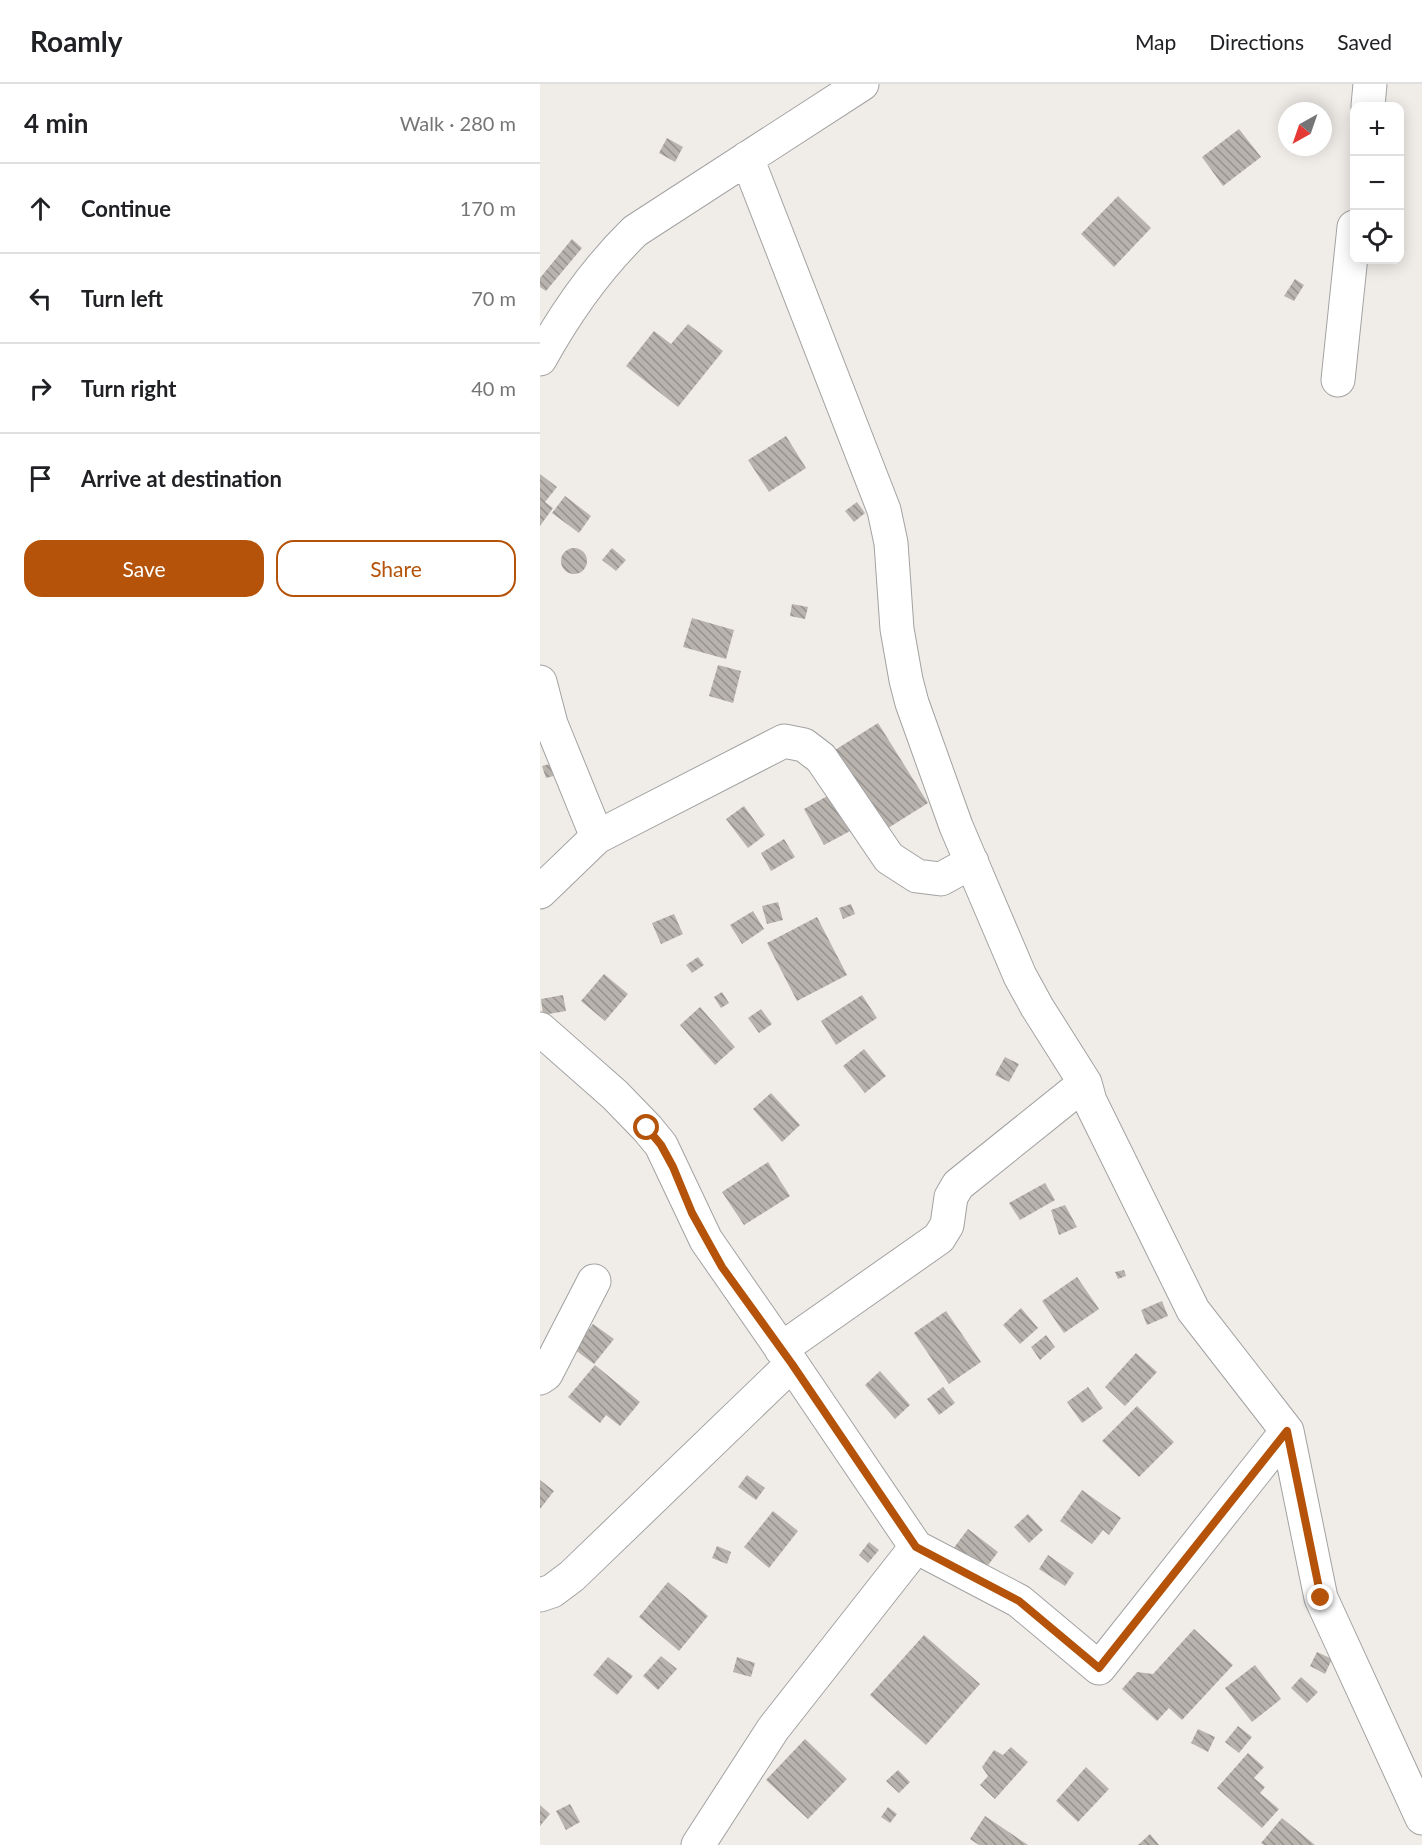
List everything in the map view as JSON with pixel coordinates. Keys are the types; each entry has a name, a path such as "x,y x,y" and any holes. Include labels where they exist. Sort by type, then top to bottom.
{"street":[{"path":"540,359 591,279 612,253 635,231 862,84"},
{"path":"1368,102 1370,84"},
{"path":"747,158 884,510 891,543 897,629 906,680 956,826 1020,976 1084,1083 1090,1101 1193,1310 1287,1431 1321,1598 1422,1818"},
{"path":"1338,380 1350,264"},
{"path":"540,682 551,724 597,837"},
{"path":"540,892 597,837 784,741 804,745 821,758 889,858 916,876 940,879 972,862"},
{"path":"540,1029 615,1095 661,1145 706,1240 916,1547 1019,1601 1099,1668 1287,1431"},
{"path":"540,1594 552,1591 572,1576 786,1357 939,1238 947,1225 951,1197 958,1185 1084,1083"},
{"path":"540,1378 546,1374 594,1281"},
{"path":"698,1845 773,1729 916,1547"}],"building":[{"path":"1239,129 1261,157 1223,186 1202,157"},
{"path":"667,138 683,147 675,162 659,153"},
{"path":"1118,196 1151,228 1114,267 1081,234"},
{"path":"572,239 582,248 546,291 540,287 540,278"},
{"path":"1295,279 1304,285 1294,301 1284,296"},
{"path":"688,324 723,351 678,407 626,366 654,331 671,344"},
{"path":"786,436 806,468 769,492 748,460"},
{"path":"540,474 557,487 545,502 553,508 540,526"},
{"path":"565,496 591,516 579,533 552,513"},
{"path":"857,502 865,513 854,522 845,511"},
{"path":"574,548 583,552 587,561 583,570 574,574 565,570 561,561 565,552"},
{"path":"612,548 626,560 616,571 602,560"},
{"path":"792,604 808,607 805,619 790,616"},
{"path":"692,618 734,630 726,659 683,647"},
{"path":"718,665 741,671 733,703 709,696"},
{"path":"878,723 928,803 885,830 835,750"},
{"path":"558,762 561,774 546,778 542,766"},
{"path":"831,794 852,830 824,845 804,809"},
{"path":"744,806 765,835 748,848 726,819"},
{"path":"784,839 795,857 771,871 761,853"},
{"path":"778,902 783,920 767,924 762,906"},
{"path":"851,904 855,914 843,919 839,908"},
{"path":"753,911 764,929 742,944 730,925"},
{"path":"674,914 683,934 661,944 652,923"},
{"path":"817,917 847,975 797,1001 767,943"},
{"path":"698,957 704,965 692,973 686,965"},
{"path":"604,974 628,994 605,1021 581,1001"},
{"path":"722,992 729,1003 721,1008 714,997"},
{"path":"563,995 566,1011 543,1015 541,999"},
{"path":"862,995 877,1018 836,1045 821,1021"},
{"path":"700,1007 735,1047 715,1065 680,1025"},
{"path":"761,1009 772,1024 759,1033 748,1018"},
{"path":"864,1049 886,1076 865,1093 843,1066"},
{"path":"1005,1057 1019,1064 1009,1082 995,1075"},
{"path":"771,1093 800,1125 782,1142 753,1109"},
{"path":"768,1162 790,1196 744,1225 722,1192"},
{"path":"1045,1183 1055,1200 1020,1220 1009,1203"},
{"path":"1065,1205 1077,1227 1059,1235 1051,1210"},
{"path":"1124,1270 1126,1276 1118,1279 1115,1272"},
{"path":"1077,1277 1099,1309 1064,1333 1042,1301"},
{"path":"1162,1301 1168,1316 1147,1325 1141,1310"},
{"path":"1021,1308 1038,1328 1020,1344 1003,1325"},
{"path":"946,1311 981,1362 949,1384 914,1333"},
{"path":"593,1324 614,1339 594,1364 574,1349"},
{"path":"1046,1335 1055,1347 1040,1360 1031,1347"},
{"path":"1136,1353 1157,1372 1125,1406 1105,1387"},
{"path":"595,1365 640,1402 620,1426 606,1415 600,1423 568,1397"},
{"path":"880,1371 910,1405 895,1419 865,1385"},
{"path":"943,1387 955,1403 939,1415 927,1399"},
{"path":"1088,1387 1103,1408 1082,1423 1067,1402"},
{"path":"1137,1406 1174,1442 1139,1477 1102,1441"},
{"path":"747,1475 765,1488 756,1500 738,1487"},
{"path":"540,1480 554,1491 540,1509"},
{"path":"1082,1490 1121,1518 1109,1535 1103,1530 1092,1544 1060,1521"},
{"path":"773,1511 798,1531 769,1568 744,1547"},
{"path":"1028,1514 1043,1530 1029,1543 1014,1527"},
{"path":"968,1529 998,1552 980,1576 950,1553"},
{"path":"869,1542 879,1550 868,1563 859,1555"},
{"path":"717,1546 731,1552 727,1564 712,1558"},
{"path":"1048,1555 1074,1573 1065,1586 1039,1569"},
{"path":"668,1582 708,1616 679,1651 639,1617"},
{"path":"1194,1629 1233,1665 1182,1720 1169,1708 1157,1721 1122,1689 1137,1672 1153,1674"},
{"path":"924,1635 980,1684 926,1745 870,1695"},
{"path":"1317,1652 1332,1659 1325,1674 1310,1666"},
{"path":"661,1656 677,1669 658,1690 643,1676"},
{"path":"608,1657 633,1676 617,1695 593,1675"},
{"path":"737,1657 755,1663 751,1677 733,1672"},
{"path":"1255,1665 1281,1699 1252,1722 1225,1688"},
{"path":"1301,1677 1318,1692 1307,1703 1291,1688"},
{"path":"1238,1726 1252,1737 1239,1753 1225,1742"},
{"path":"1198,1729 1215,1737 1208,1752 1191,1743"},
{"path":"805,1739 847,1779 808,1819 766,1780"},
{"path":"1011,1747 1028,1762 995,1799 980,1785 988,1776 982,1767 994,1750 1003,1755"},
{"path":"1248,1753 1264,1767 1254,1778 1265,1787 1260,1793 1279,1809 1262,1828 1217,1788"},
{"path":"1086,1767 1109,1789 1078,1822 1056,1801"},
{"path":"898,1770 910,1782 899,1793 886,1781"},
{"path":"570,1804 580,1822 566,1830 556,1811"},
{"path":"540,1805 550,1814 540,1826"},
{"path":"888,1807 897,1814 890,1823 881,1817"},
{"path":"985,1816 1028,1845 979,1845 970,1839"},
{"path":"1282,1818 1315,1845 1264,1845 1261,1843"},
{"path":"1150,1834 1159,1845 1138,1845"}],"route":[{"path":"647,1128 661,1145 673,1167 692,1213 722,1267 792,1364 916,1547 1019,1601 1099,1668 1287,1431 1321,1598"}]}
